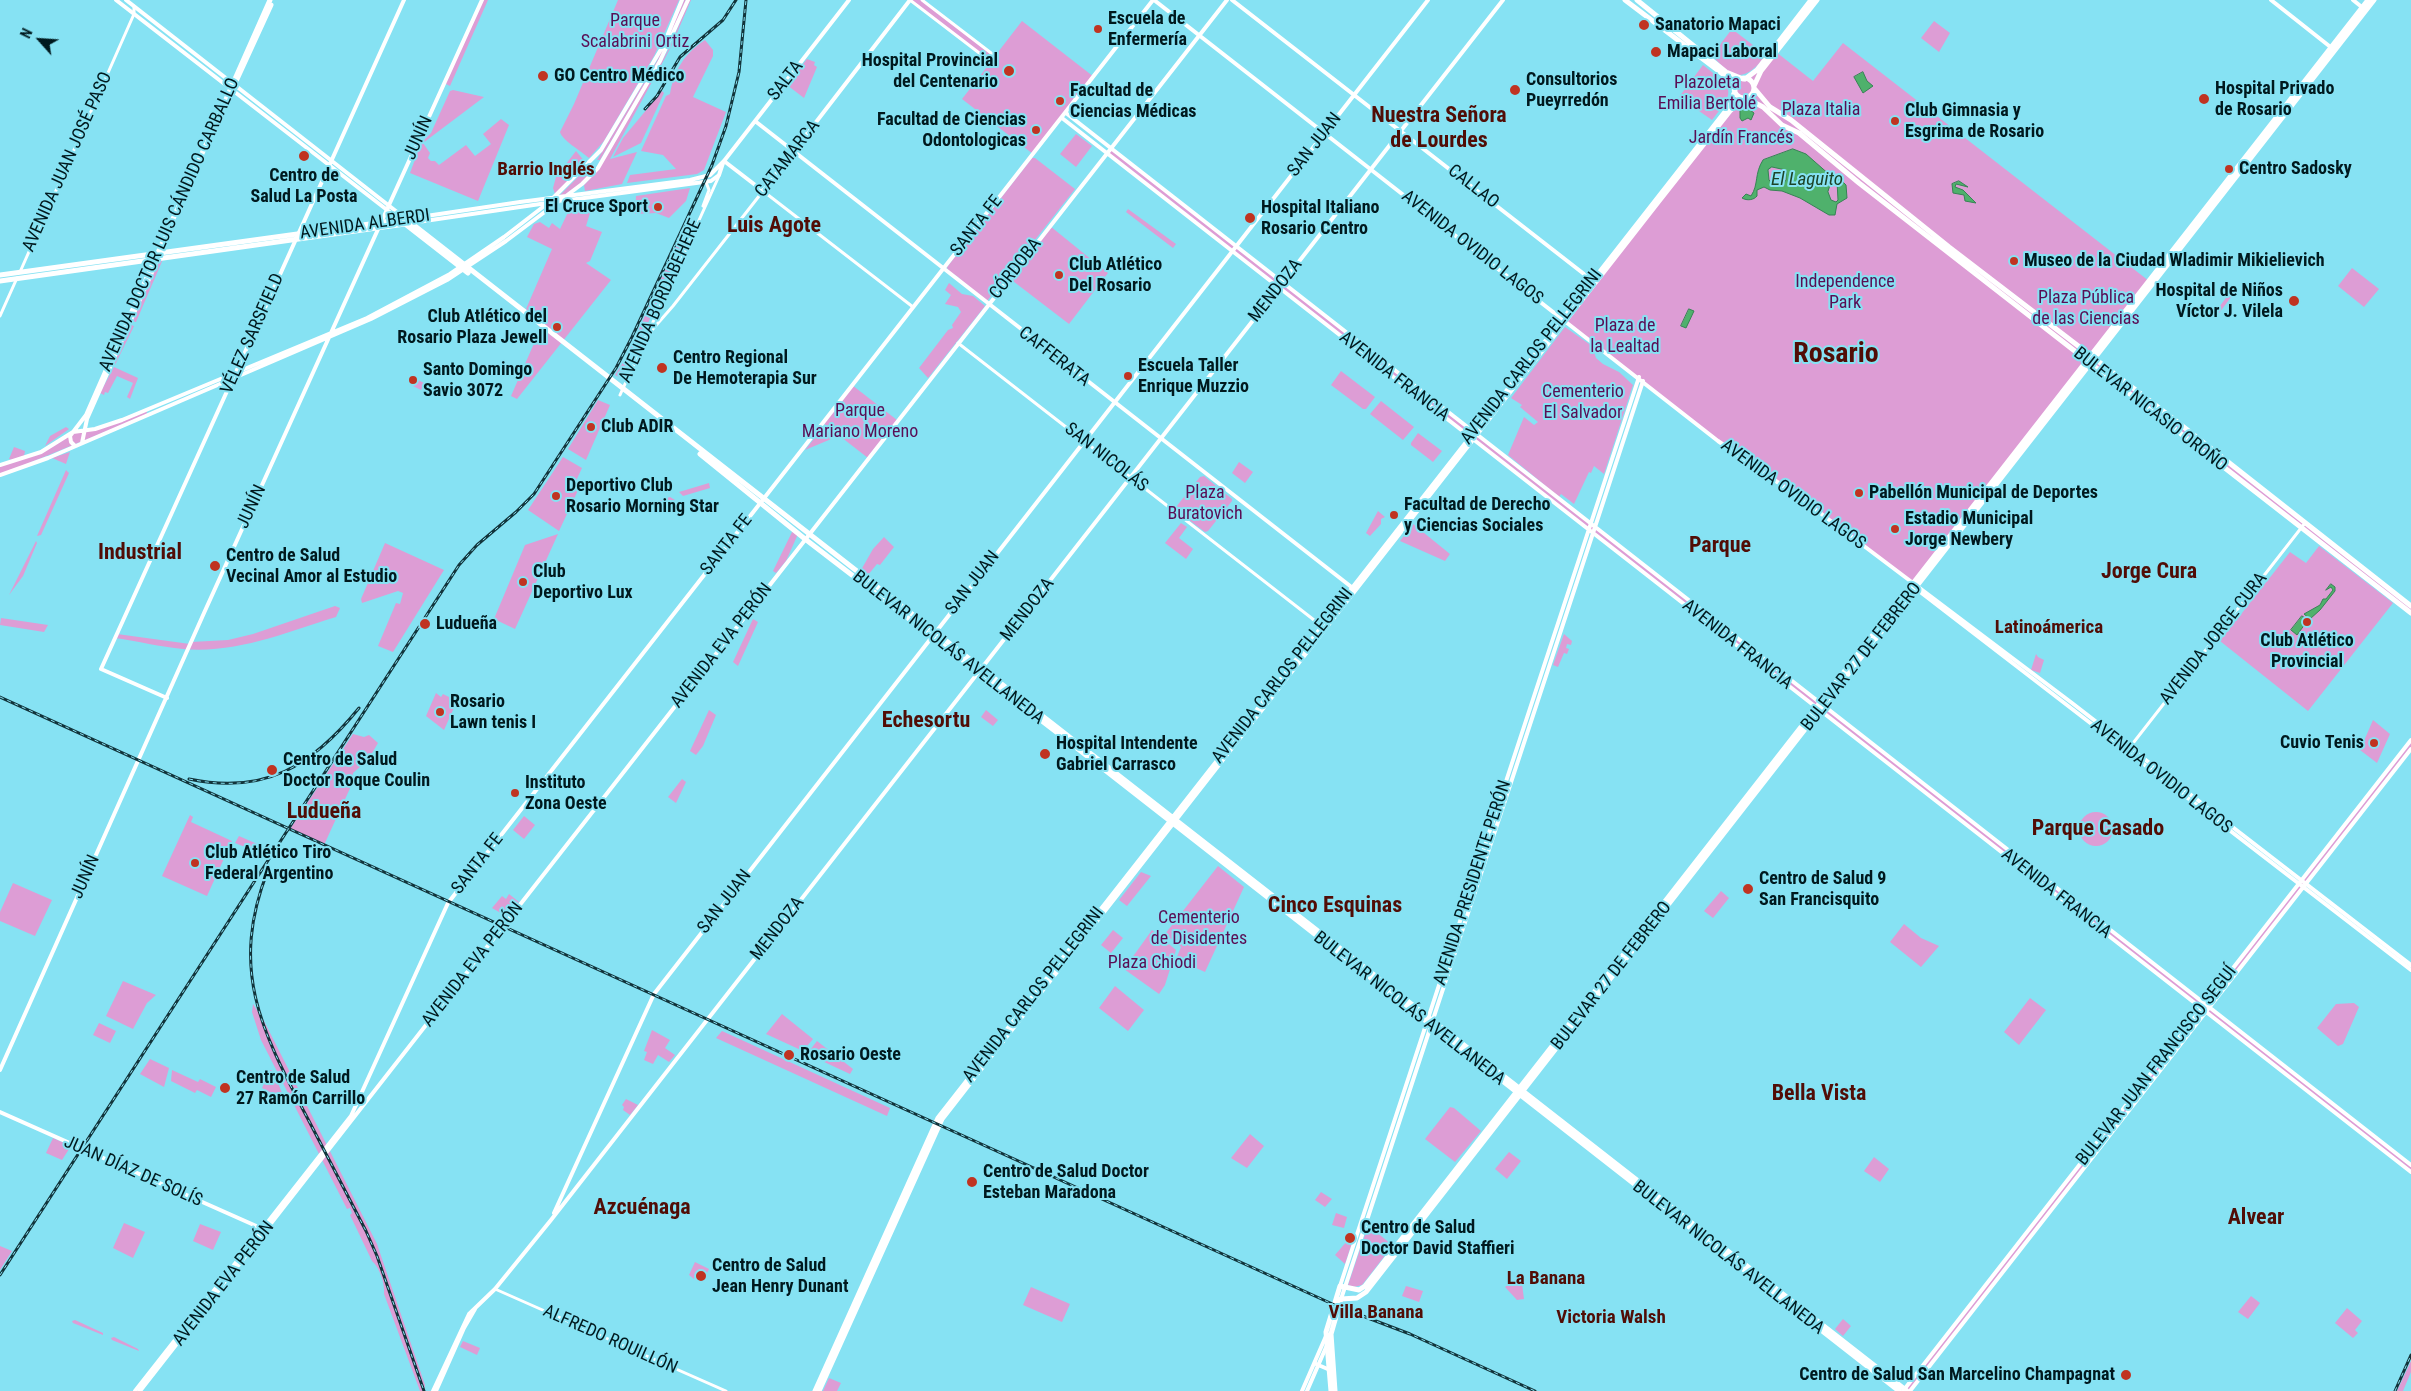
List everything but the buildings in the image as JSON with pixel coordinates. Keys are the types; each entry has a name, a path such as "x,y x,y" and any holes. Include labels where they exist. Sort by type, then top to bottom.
{"main road":[{"path":"116,0 232,86"},
{"path":"126,0 232,86 464,268"},
{"name":"AVENIDA DOCTOR LUIS CÁNDIDO CARBALLO","path":"78,445 84,437 87,419 271,0"},
{"name":"VÉLEZ SARSFIELD","path":"167,698 102,669 404,0"},
{"name":"JUNÍN","path":"0,1070 482,0"},
{"path":"0,475 78,445 332,332 390,306 464,268 548,203 598,155 663,46 682,0"},
{"path":"0,465 40,452 73,432 122,420 329,338 422,294 464,268 559,202 582,184 598,168 660,61 688,0"},
{"name":"SALTA","path":"724,161 849,0"},
{"name":"CATAMARCA","path":"763,191 910,0"},
{"name":"AVENIDA OVIDIO LAGOS","path":"1154,0 1639,377 1718,441 1799,498 2129,749 2411,970"},
{"name":"SANTA FE","path":"348,1120 445,906 1154,0"},
{"name":"CÓRDOBA","path":"807,537 1227,0"},
{"name":"CALLAO","path":"1232,0 1593,281"},
{"name":"SAN JUAN","path":"551,1220 654,994 1428,0"},
{"name":"MENDOZA","path":"551,1220 1503,0"},
{"path":"1625,0 1724,76 1737,95 1745,98 1752,94 1761,71 1817,0"},
{"path":"1637,0 1729,74 1750,81 1754,87"},
{"path":"1735,90 1738,81 1756,70 1811,0"},
{"path":"2271,0 2333,49"},
{"path":"2353,0 2364,9"},
{"name":"BULEVAR 27 DE FEBRERO","path":"2364,9 2368,0"},
{"name":"BULEVAR 27 DE FEBRERO","path":"1343,1287 1359,1290 1365,1286 1915,586 2364,9 2374,0"},
{"name":"BULEVAR NICASIO OROÑO","path":"1754,87 1770,107 1795,124 2411,613"},
{"name":"AVENIDA CARLOS PELLEGRINI","path":"815,1391 938,1118 1564,320 1728,108 1735,90"},
{"name":"AVENIDA CARLOS PELLEGRINI","path":"1593,281 1730,111 1745,98"},
{"name":"BULEVAR NICASIO OROÑO","path":"1745,98 1763,107 1785,126 1812,144 1859,183 2091,360"},
{"name":"AVENIDA FRANCIA","path":"1066,113 1593,524 2206,1012 2411,1172"},
{"name":"AVENIDA FRANCIA","path":"1062,118 1471,438 2210,1007 2411,1165"},
{"name":"CAFFERATA","path":"755,121 943,270 1354,589"},
{"path":"1785,126 1795,124"},
{"path":"724,161 763,191"},
{"name":"AVENIDA ALBERDI","path":"0,281 158,256 380,225 520,202 587,195 704,178 710,175 724,161"},
{"name":"AVENIDA BORDABEHERE","path":"719,176 724,161"},
{"name":"AVENIDA ALBERDI","path":"405,221 706,182 719,176"},
{"path":"582,184 583,190 587,195"},
{"path":"405,221 455,263 473,274 699,451"},
{"name":"AVENIDA DOCTOR LUIS CÁNDIDO CARBALLO","path":"73,432 89,408 158,256"},
{"name":"AVENIDA ALBERDI","path":"0,275 158,256"},
{"path":"450,274 455,263"},
{"name":"AVENIDA PRESIDENTE PERÓN","path":"1335,1391 1327,1344 1343,1287 1591,531 1639,377"},
{"name":"AVENIDA PRESIDENTE PERÓN","path":"1593,524 1644,381"},
{"path":"78,431 84,437"},
{"path":"73,432 70,438 78,445"},
{"name":"BULEVAR NICOLÁS AVELLANEDA","path":"699,451 707,460 762,501"},
{"name":"BULEVAR NICOLÁS AVELLANEDA","path":"699,451 1905,1391"},
{"path":"14,461 12,466 15,470"},
{"path":"1529,483 1533,479"},
{"path":"1568,513 1572,509"},
{"name":"BULEVAR NICASIO OROÑO","path":"2303,526 2411,606"},
{"name":"AVENIDA EVA PERÓN","path":"135,1391 264,1230 807,537"},
{"name":"BULEVAR JUAN FRANCISCO SEGUÍ","path":"1905,1391 2411,740"},
{"name":"BULEVAR JUAN FRANCISCO SEGUÍ","path":"1905,1391 2411,750"},
{"name":"AVENIDA CARLOS PELLEGRINI","path":"819,1391 942,1119 1173,820"},
{"name":"AVENIDA OVIDIO LAGOS","path":"2305,886 2411,965"},
{"name":"BULEVAR 27 DE FEBRERO","path":"1341,1299 1357,1298 1366,1292 1519,1092"},
{"name":"JUAN DÍAZ DE SOLÍS","path":"0,1112 264,1230"},
{"name":"AVENIDA EVA PERÓN","path":"140,1391 348,1120"},
{"path":"434,1391 465,1319 495,1289 551,1220"},
{"name":"AVENIDA PRESIDENTE PERÓN","path":"1331,1391 1329,1335 1343,1287"},
{"path":"1306,1391 1329,1335"},
{"path":"1302,1391 1327,1344"},
{"path":"1316,1364 1331,1371"}],"street":[{"path":"910,0 990,62"},
{"path":"922,0 995,56"},
{"name":"AVENIDA JUAN JOSÉ PASO","path":"0,316 134,14 134,6"},
{"name":"AVENIDA BORDABEHERE","path":"620,395 703,207 719,176"},
{"name":"AVENIDA BORDABEHERE","path":"703,207 709,190 706,182"},
{"path":"763,191 913,307"},
{"name":"CATAMARCA","path":"645,338 673,306 763,191"},
{"name":"SAN NICOLÁS","path":"958,343 1323,628"},
{"name":"AVENIDA JORGE CURA","path":"2129,749 2303,526"},
{"name":"ALFREDO ROUILLÓN","path":"495,1289 726,1391"}],"green space":[{"path":"482,0 488,0 450,86 444,83"},
{"name":"Parque Scalabrini Ortiz","path":"618,0 679,0 654,56 604,141 589,158 568,142 560,132 574,104"},
{"path":"684,0 686,0 662,56 600,160 597,160 657,61"},
{"path":"689,0 691,0 671,47 610,159 637,152 622,184 585,191 584,185 598,170 670,47"},
{"path":"910,0 922,0 995,56 1022,21 1094,77 1033,154 962,99 990,63"},
{"name":"Independence Park","path":"1811,0 1817,0 1776,52 1813,81 1843,43 2149,281 1913,583 1799,497 1718,441 1565,321 1477,434 2206,1004 2411,740 2411,749 2210,1007 2411,1165 2411,1172 2206,1012 1910,1391 1903,1391 2202,1008 1473,440 942,1119 938,1118 1470,437 1107,153 1111,148 1474,431 1728,108 1736,84 1749,76"},
{"path":"1934,21 1950,33 1939,52 1921,38"},
{"path":"1732,29 1766,55 1759,64 1746,74 1733,74 1712,55"},
{"path":"705,40 713,50 713,56 693,97 726,112 704,170 697,174 627,183 630,175 676,169 663,155 641,151 666,96 670,94 674,77 686,56"},
{"path":"807,59 815,62 814,65 817,67 804,98 787,85"},
{"name":"Plazoleta Emilia Bertolé","path":"1703,65 1721,79 1728,90 1725,102 1712,120 1679,97"},
{"path":"453,90 484,97 423,143 430,153 428,158 431,161 435,161 439,165 466,145 475,156 491,144 483,134 501,119 509,125 478,201 410,173 421,143 431,133 450,91"},
{"path":"662,91 664,93 641,143 613,157 623,138"},
{"path":"1076,134 1092,146 1076,167 1060,154"},
{"path":"576,151 586,163 555,194 553,188 556,177"},
{"path":"1032,158 1035,158 1075,189 987,301 948,271 947,267"},
{"path":"589,166 594,170 583,182 568,193 559,196"},
{"name":"El Cruce Sport","path":"690,188 686,201 669,218 656,213 635,214 636,196"},
{"name":"Club Atlético del Rosario Plaza Jewell","path":"571,206 590,213 586,226 602,232 590,261 586,263 611,280 517,399 511,396 539,332 537,318 526,309 552,249 527,237 534,224 540,222 549,228 552,223 560,229"},
{"path":"1128,209 1176,244 1173,248 1126,212"},
{"path":"688,218 694,220 623,379 615,375 626,358 652,300 657,302 665,284 660,281"},
{"name":"Club Atlético Del Rosario","path":"1050,226 1108,273 1069,324 1009,278"},
{"path":"163,259 135,322 133,320 159,260"},
{"path":"2352,268 2379,289 2364,307 2338,286"},
{"path":"949,283 962,294 973,296 985,306 928,378 919,368 948,330 953,328 952,325 961,312 958,307 945,304 951,295 945,290"},
{"path":"2232,290 2235,292 2216,317 2213,315"},
{"path":"131,325 134,326 115,365 114,363"},
{"name":"Cementerio El Salvador","path":"1565,327 1592,346 1596,358 1603,364 1619,372 1633,385 1604,474 1594,466 1591,473 1589,472 1574,504 1561,494 1559,497 1508,455 1524,417 1534,425 1538,422 1520,407 1522,405 1511,398"},
{"path":"2095,359 2411,606 2411,613 2091,364"},
{"path":"114,367 138,378 130,399 127,397 133,383 117,376 108,393 105,392 104,395 100,393"},
{"path":"1341,371 1375,397 1366,409 1363,409 1331,385"},
{"path":"412,377 424,383 421,390 409,384"},
{"name":"Parque Mariano Moreno","path":"852,385 897,420 868,458 823,423"},
{"name":"Club ADIR","path":"598,400 610,405 586,460 568,449"},
{"path":"1381,401 1414,427 1403,440 1370,414"},
{"path":"148,409 146,415 0,475 0,465 36,454 69,434 89,430"},
{"path":"66,427 69,429 45,446 50,436"},
{"path":"821,430 826,430 836,437 805,450"},
{"path":"1418,433 1442,451 1433,462 1411,445"},
{"path":"14,447 25,451 24,456 12,460 9,459"},
{"path":"70,452 66,464 52,458"},
{"name":"Deportivo Club Rosario Morning Star","path":"563,457 582,468 575,483 580,486 559,531 528,510"},
{"path":"1239,462 1253,472 1245,483 1232,473"},
{"path":"66,470 69,473 41,535 37,536"},
{"name":"Plaza Buratovich","path":"1204,476 1232,499 1208,531 1205,532 1177,511 1176,507 1200,477"},
{"path":"709,483 710,488 683,496 679,492"},
{"path":"670,497 675,500 641,513 648,504"},
{"path":"1378,511 1385,517 1381,519 1381,524 1370,536 1366,533"},
{"path":"1181,523 1187,527 1179,538 1193,549 1186,559 1165,543"},
{"path":"1413,524 1450,554 1445,561 1400,541"},
{"path":"793,530 798,534 786,561 776,573 773,571"},
{"name":"Club Deportivo Lux","path":"558,534 515,629 494,619 525,545"},
{"path":"884,537 894,547 880,565 877,564 868,575 861,570 873,549"},
{"path":"36,541 37,543 23,576 9,595"},
{"path":"385,543 444,570 393,652 378,646 396,603 400,604 403,593 398,591 362,603 361,599"},
{"name":"Club Atlético Provincial","path":"2319,546 2393,603 2308,711 2220,641 2290,552 2306,563"},
{"path":"335,606 340,608 336,617 280,635 222,648 203,650 183,649 115,638 117,634 190,644 191,642 228,640 253,634"},
{"path":"1,618 48,625 44,632 0,625"},
{"path":"753,619 758,622 738,666 733,662"},
{"path":"1564,634 1572,641 1571,645 1567,644 1566,648 1569,649 1567,654 1564,653 1558,667 1553,665"},
{"path":"2036,654 2044,660 2040,673 2031,670"},
{"name":"Rosario Lawn tenis I","path":"436,693 441,697 443,694 457,701 444,730 426,716"},
{"path":"709,710 716,715 703,746 696,755 690,751"},
{"path":"986,710 998,720 993,726 981,717"},
{"name":"Cuvio Tenis","path":"2373,720 2390,734 2377,763 2360,750"},
{"path":"353,734 364,737 369,735 378,743 368,760 353,773 352,784 324,845 290,829"},
{"path":"682,779 686,782 676,803 668,797"},
{"path":"2096,812 2108,817 2113,829 2108,841 2096,846 2084,841 2079,829 2084,817"},
{"name":"Club Atlético Tiro Federal Argentino","path":"190,815 193,817 191,822 232,841 207,896 162,876"},
{"path":"524,816 535,825 524,839 513,830"},
{"path":"239,836 264,847 260,853 235,843"},
{"name":"Cementerio de Disidentes","path":"1218,866 1244,887 1205,972 1176,959 1181,947 1165,934"},
{"path":"1141,872 1151,876 1127,906 1119,900"},
{"path":"13,883 52,900 35,936 0,921 0,912"},
{"path":"1721,891 1729,898 1713,918 1704,911"},
{"path":"509,894 519,902 506,916 492,908 502,896 506,899"},
{"path":"1904,924 1921,938 1939,946 1921,967 1890,942"},
{"path":"1113,930 1123,938 1111,953 1101,945"},
{"name":"Plaza Chiodi","path":"1152,930 1176,950 1165,985 1159,994 1124,969"},
{"path":"123,981 156,995 147,1003 133,1029 106,1016"},
{"path":"1115,986 1144,1010 1128,1031 1099,1008"},
{"path":"2030,998 2046,1010 2019,1045 2004,1032"},
{"path":"2354,1003 2359,1007 2343,1044 2338,1046 2317,1028 2336,1004"},
{"path":"253,1004 264,1021 377,1244 425,1385 424,1391 420,1391 384,1294 380,1272 372,1261 350,1215 352,1213 350,1208 347,1209 261,1040 252,1012"},
{"path":"782,1014 813,1039 803,1051 766,1034"},
{"path":"99,1023 116,1031 110,1043 93,1035"},
{"path":"652,1030 670,1040 665,1048 675,1055 669,1062 658,1055 653,1064 644,1060 647,1052 644,1051"},
{"path":"722,1031 890,1108 887,1116 716,1038"},
{"path":"817,1041 853,1069 850,1074 807,1054"},
{"path":"150,1059 169,1068 164,1087 140,1074"},
{"path":"172,1070 198,1082 200,1079 216,1087 211,1097 197,1090 195,1093 171,1081"},
{"path":"270,1070 273,1071 285,1100 262,1088"},
{"path":"626,1099 638,1105 630,1115 623,1110 624,1107 622,1105"},
{"path":"1450,1107 1454,1108 1481,1131 1455,1162 1425,1139"},
{"path":"1250,1134 1264,1146 1247,1168 1231,1158"},
{"path":"53,1138 71,1146 62,1160 46,1153"},
{"path":"1509,1152 1521,1161 1507,1179 1495,1169"},
{"path":"1874,1157 1889,1169 1880,1182 1864,1171"},
{"path":"1321,1192 1332,1199 1325,1207 1315,1200"},
{"path":"1336,1213 1347,1217 1344,1228 1332,1225"},
{"path":"124,1223 145,1232 133,1258 113,1248"},
{"path":"200,1224 221,1232 213,1250 193,1241"},
{"path":"1370,1227 1391,1244 1390,1249 1362,1285 1354,1287 1348,1285 1367,1229"},
{"path":"1347,1241 1352,1243 1345,1264 1335,1255"},
{"path":"0,1246 12,1251 0,1270"},
{"path":"695,1262 709,1269 707,1273 699,1269 694,1279 689,1275"},
{"path":"1516,1279 1522,1284 1524,1299 1517,1300 1505,1287"},
{"path":"1406,1286 1423,1291 1419,1302 1402,1296"},
{"path":"1031,1287 1070,1304 1062,1322 1023,1305"},
{"path":"2251,1296 2260,1303 2248,1319 2238,1312"},
{"path":"2347,1308 2362,1321 2355,1330 2358,1333 2353,1338 2335,1323"},
{"path":"1843,1319 1851,1326 1843,1336 1835,1329"},
{"path":"75,1320 103,1333 103,1335 73,1323 72,1321"},
{"path":"114,1337 139,1351 112,1340 111,1338"},
{"path":"463,1341 480,1348 477,1355 460,1347"},
{"path":"2411,1361 2411,1372 2403,1391 2397,1391"},
{"path":"829,1378 841,1383 837,1391 823,1391"}],"water":[{"path":"1863,72 1867,81 1873,86 1863,93 1854,77"},
{"path":"1746,107 1754,113 1751,120 1748,118 1742,121 1740,111"},
{"name":"El Laguito","path":"1793,149 1806,154 1831,176 1839,178 1846,185 1847,198 1837,204 1835,215 1829,215 1800,198 1764,187 1757,190 1757,196 1754,198 1748,200 1742,198 1746,194 1751,196 1755,187 1758,170 1763,160","holes":["1772,167 1786,170 1786,180 1783,184 1772,183 1769,180 1768,170","1832,180 1837,181 1838,200 1836,202 1831,200 1828,192"]},
{"path":"1959,181 1968,187 1956,184 1955,187 1963,190 1976,203 1965,201 1964,195 1953,193 1952,184"},
{"path":"1689,309 1694,311 1686,328 1681,326"},
{"path":"2331,584 2335,587 2335,591 2310,619 2304,614 2320,605 2323,599 2326,599 2333,590 2331,587 2326,590"},
{"path":"2302,616 2308,620 2297,635 2291,630"}],"railway":[{"path":"645,109 657,96 680,57 723,20 736,0"},
{"path":"0,1275 459,565 477,545 534,494 616,368 712,165 726,126 739,72 746,0"},
{"path":"0,697 1339,1307 1410,1334 1535,1391"},
{"path":"189,779 216,783 241,783 264,779 285,771 305,760 323,746 359,708"},
{"path":"268,870 256,906 251,940 251,971 256,1001 278,1060 377,1256 424,1391"},
{"path":"2395,1391 2411,1355"}],"place":[{"name":"Sanatorio Mapaci","path":"1644,25"},
{"name":"Escuela de Enfermería","path":"1098,29"},
{"name":"Mapaci Laboral","path":"1656,52"},
{"name":"Hospital Provincial del Centenario","path":"1009,71"},
{"name":"GO Centro Médico","path":"543,76"},
{"name":"Consultorios Pueyrredón","path":"1515,90"},
{"name":"Hospital Privado de Rosario","path":"2204,99"},
{"name":"Facultad de Ciencias Médicas","path":"1060,101"},
{"name":"Club Gimnasia y Esgrima de Rosario","path":"1895,121"},
{"name":"Facultad de Ciencias Odontologicas","path":"1036,130"},
{"name":"Centro de Salud La Posta","path":"304,156"},
{"name":"Centro Sadosky","path":"2229,169"},
{"name":"El Cruce Sport","path":"658,207"},
{"name":"Hospital Italiano Rosario Centro","path":"1250,218"},
{"name":"Museo de la Ciudad Wladimir Mikielievich","path":"2014,261"},
{"name":"Club Atlético Del Rosario","path":"1059,275"},
{"name":"Hospital de Niños Víctor J. Vilela","path":"2294,301"},
{"name":"Club Atlético del Rosario Plaza Jewell","path":"557,327"},
{"name":"Centro Regional De Hemoterapia Sur","path":"662,368"},
{"name":"Escuela Taller Enrique Muzzio","path":"1128,376"},
{"name":"Santo Domingo Savio 3072","path":"413,380"},
{"name":"Club ADIR","path":"591,427"},
{"name":"Pabellón Municipal de Deportes","path":"1859,493"},
{"name":"Deportivo Club Rosario Morning Star","path":"556,496"},
{"name":"Facultad de Derecho y Ciencias Sociales","path":"1394,515"},
{"name":"Estadio Municipal Jorge Newbery","path":"1895,529"},
{"name":"Centro de Salud Vecinal Amor al Estudio","path":"215,566"},
{"name":"Club Deportivo Lux","path":"523,582"},
{"name":"Club Atlético Provincial","path":"2307,622"},
{"name":"Ludueña","path":"425,624"},
{"name":"Rosario Lawn tenis I","path":"440,712"},
{"name":"Cuvio Tenis","path":"2374,743"},
{"name":"Hospital Intendente Gabriel Carrasco","path":"1045,754"},
{"name":"Centro de Salud Doctor Roque Coulin","path":"272,770"},
{"name":"Instituto Zona Oeste","path":"515,793"},
{"name":"Club Atlético Tiro Federal Argentino","path":"195,863"},
{"name":"Centro de Salud 9 San Francisquito","path":"1748,889"},
{"name":"Rosario Oeste","path":"789,1055"},
{"name":"Centro de Salud 27 Ramón Carrillo","path":"225,1088"},
{"name":"Centro de Salud Doctor Esteban Maradona","path":"972,1182"},
{"name":"Centro de Salud Doctor David Staffieri","path":"1350,1238"},
{"name":"Centro de Salud Jean Henry Dunant","path":"701,1276"},
{"name":"Centro de Salud San Marcelino Champagnat","path":"2126,1375"}],"district":[{"name":"Nuestra Señora de Lourdes","path":"1439,128"},
{"name":"Barrio Inglés","path":"546,170"},
{"name":"Luis Agote","path":"774,226"},
{"name":"Rosario","path":"1836,355"},
{"name":"Parque","path":"1720,546"},
{"name":"Industrial","path":"140,553"},
{"name":"Jorge Cura","path":"2149,572"},
{"name":"Latinoámerica","path":"2049,628"},
{"name":"Echesortu","path":"926,721"},
{"name":"Ludueña","path":"324,812"},
{"name":"Parque Casado","path":"2098,829"},
{"name":"Cinco Esquinas","path":"1335,906"},
{"name":"Bella Vista","path":"1819,1094"},
{"name":"Azcuénaga","path":"642,1208"},
{"name":"Alvear","path":"2256,1218"},
{"name":"La Banana","path":"1546,1279"},
{"name":"Villa Banana","path":"1376,1313"},
{"name":"Victoria Walsh","path":"1611,1318"}],"park label":[{"name":"Plaza Italia","path":"1821,110"},
{"name":"Jardín Francés","path":"1741,138"},
{"name":"Plaza Pública de las Ciencias","path":"2086,308"},
{"name":"Plaza de la Lealtad","path":"1625,336"}]}
